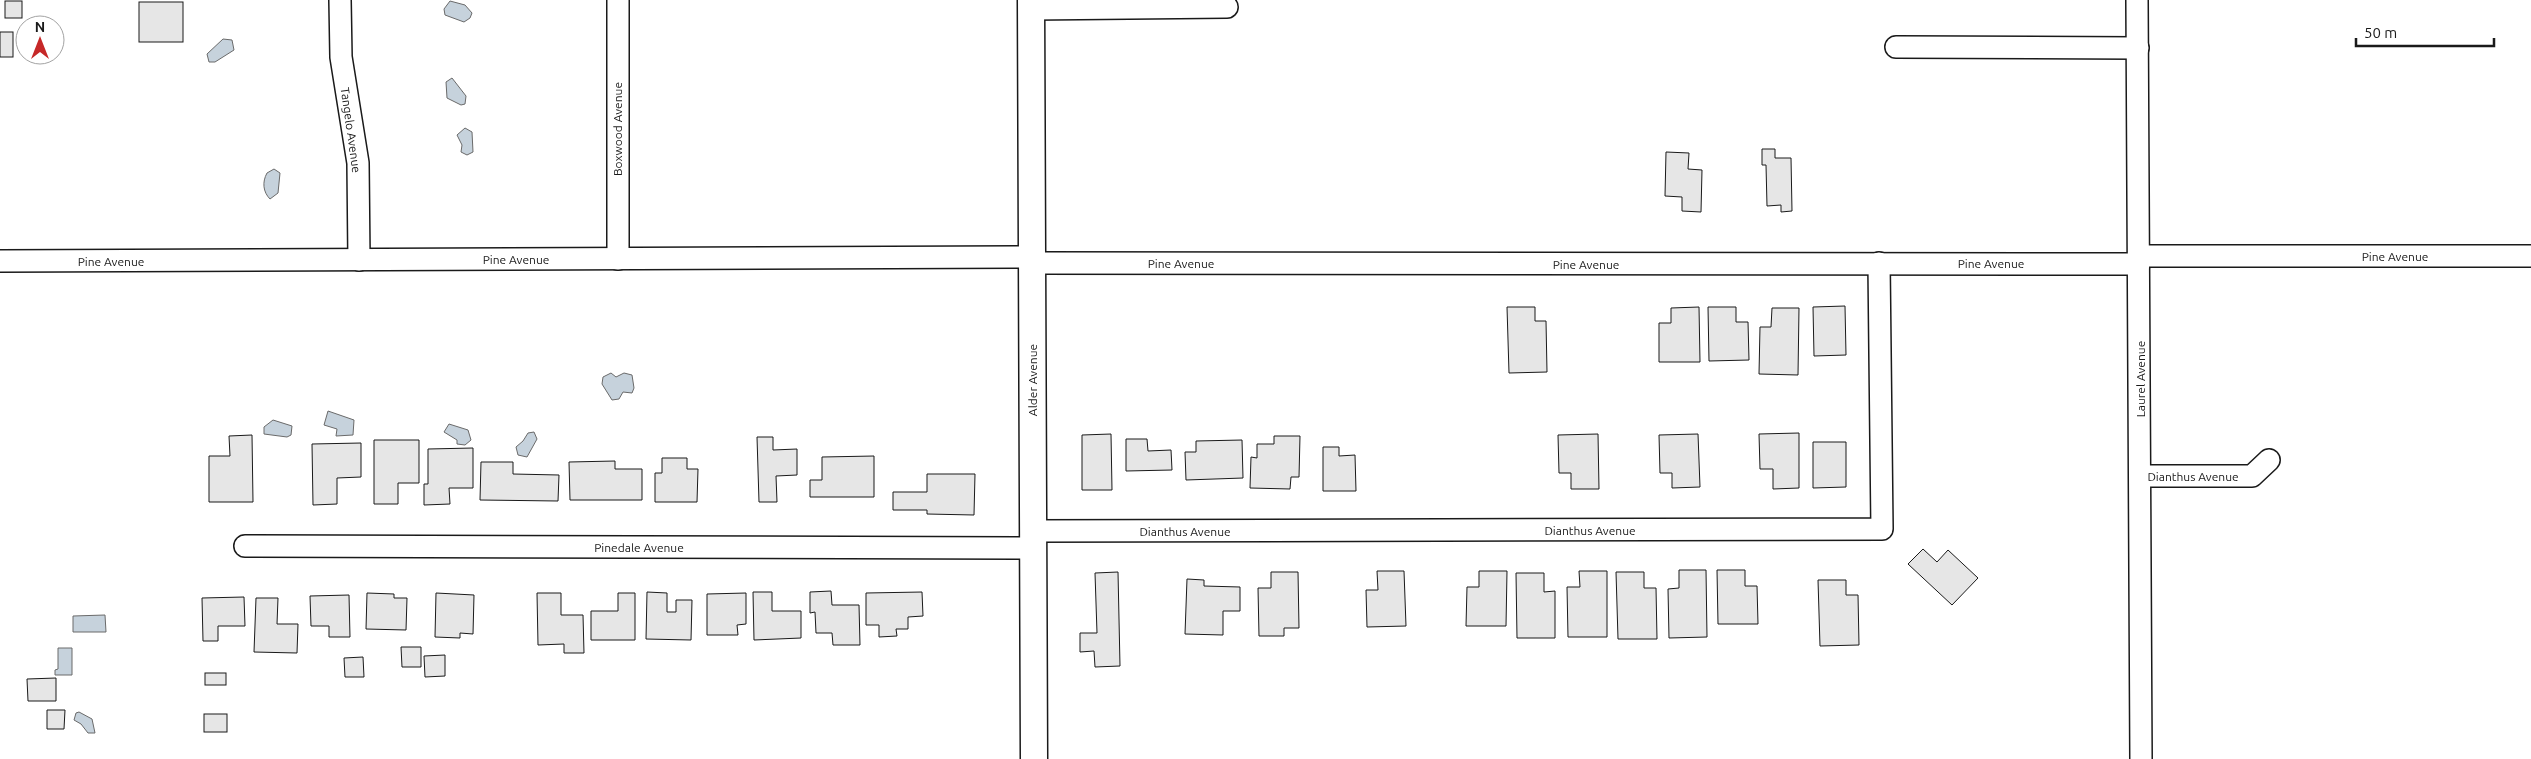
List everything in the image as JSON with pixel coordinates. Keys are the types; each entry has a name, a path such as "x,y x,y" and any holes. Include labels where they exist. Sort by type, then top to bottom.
{"main road":[{"name":"Alder Avenue","path":"1031,5 1034,759"}],"street":[{"name":"Tangelo Avenue","path":"340,0 340,56 358,163 359,260"},
{"name":"Boxwood Avenue","path":"618,0 618,259"},
{"name":"Laurel Avenue","path":"2137,0 2141,759"},
{"path":"1031,5 1227,7"},
{"path":"1896,47 2138,48"},
{"name":"Pine Avenue","path":"0,261 618,259 1879,263 2531,256"},
{"name":"Dianthus Avenue","path":"1032,540 1882,529 1879,263"},
{"name":"Dianthus Avenue","path":"2140,476 2252,476 2269,460"},
{"name":"Pinedale Avenue","path":"245,546 1032,540"}],"shaded area":[{"path":"450,1 465,5 472,13 470,18 464,22 445,15 444,9"},
{"path":"223,39 232,40 234,50 215,62 209,62 207,54"},
{"path":"452,78 466,96 465,104 461,105 447,98 446,82"},
{"path":"465,128 472,132 473,152 467,155 461,152 462,145 457,135"},
{"path":"274,169 280,173 278,193 270,199 266,193 264,183 267,173"},
{"path":"611,373 616,377 624,373 632,375 634,388 632,393 623,392 619,399 612,400 602,384 603,377"},
{"path":"328,411 354,420 353,435 336,436 337,429 324,425"},
{"path":"273,420 292,426 291,435 287,437 264,434 264,427"},
{"path":"449,424 468,430 471,440 465,445 457,444 457,440 444,432"},
{"path":"534,432 537,439 527,457 518,455 516,447 528,433"},
{"path":"105,615 106,632 73,632 73,616"},
{"path":"58,648 72,648 72,675 55,675 55,670 58,669"},
{"path":"79,712 92,719 95,733 88,733 81,724 74,720 76,713"}],"building":[{"path":"5,1 22,1 22,15 15,15 15,18 5,18"},
{"path":"139,2 183,2 183,42 139,42"},
{"path":"0,32 13,32 13,57 0,57"},
{"path":"1762,149 1775,149 1775,158 1791,158 1792,211 1781,212 1781,205 1767,206 1766,165 1762,165"},
{"path":"1666,152 1689,153 1688,169 1702,170 1701,212 1682,211 1682,197 1665,196"},
{"path":"1845,306 1846,355 1814,356 1813,307"},
{"path":"1507,307 1535,307 1535,321 1546,321 1547,372 1509,373"},
{"path":"1699,307 1700,362 1659,362 1659,323 1671,323 1671,308"},
{"path":"1708,307 1736,307 1736,322 1748,322 1749,360 1709,361"},
{"path":"1772,308 1799,308 1798,375 1759,374 1760,327 1771,327"},
{"path":"1799,433 1799,488 1773,489 1773,469 1760,469 1759,434"},
{"path":"1111,434 1112,490 1082,490 1082,435"},
{"path":"1598,434 1599,489 1571,489 1571,473 1559,473 1558,435"},
{"path":"1698,434 1700,487 1672,488 1672,473 1660,473 1659,435"},
{"path":"252,435 253,502 209,502 209,456 230,456 229,436"},
{"path":"1274,436 1300,436 1299,477 1291,477 1290,489 1250,488 1251,457 1257,458 1257,444 1274,444"},
{"path":"757,437 773,437 773,450 797,449 797,475 776,476 777,502 759,502"},
{"path":"1126,439 1147,439 1148,451 1171,450 1172,470 1126,471"},
{"path":"374,440 419,440 419,483 398,483 398,504 374,504"},
{"path":"1242,440 1243,478 1186,480 1185,452 1196,452 1196,441"},
{"path":"1813,442 1846,442 1846,487 1813,488"},
{"path":"361,443 361,477 337,478 337,504 313,505 312,444"},
{"path":"1323,447 1339,447 1339,456 1355,455 1356,491 1323,491"},
{"path":"473,448 473,488 449,488 450,504 424,505 424,484 428,484 428,449"},
{"path":"874,456 874,497 810,497 810,480 822,480 822,457"},
{"path":"662,458 687,458 687,469 698,469 697,502 655,502 655,473 662,473"},
{"path":"615,461 615,469 642,469 642,500 570,500 569,462"},
{"path":"481,462 513,462 513,474 559,475 558,501 480,500"},
{"path":"927,474 975,474 974,515 927,514 927,510 893,510 893,492 927,492"},
{"path":"1923,549 1937,562 1948,550 1978,578 1952,605 1908,564"},
{"path":"1679,570 1706,570 1707,637 1669,638 1668,589 1679,588"},
{"path":"1717,570 1745,570 1745,586 1757,586 1758,624 1718,624"},
{"path":"1377,571 1404,571 1406,626 1367,627 1366,590 1378,590"},
{"path":"1479,571 1507,571 1506,626 1466,626 1467,587 1479,587"},
{"path":"1579,571 1607,571 1607,637 1568,637 1567,587 1580,587"},
{"path":"1118,572 1120,666 1095,667 1094,651 1080,652 1080,633 1097,633 1095,573"},
{"path":"1271,572 1298,572 1299,628 1284,628 1284,636 1259,636 1258,588 1271,588"},
{"path":"1616,572 1644,572 1644,588 1656,588 1657,639 1618,639"},
{"path":"1516,573 1544,573 1544,592 1555,591 1555,638 1517,638"},
{"path":"1187,579 1204,580 1204,586 1240,587 1240,611 1223,611 1223,635 1185,634"},
{"path":"1818,580 1846,580 1846,595 1858,595 1859,645 1820,646"},
{"path":"831,591 832,605 859,605 860,645 833,645 832,633 816,633 815,612 810,613 810,592"},
{"path":"647,592 667,593 667,612 676,612 676,600 692,600 691,640 646,639"},
{"path":"753,592 772,592 772,611 801,611 801,638 754,640"},
{"path":"922,592 923,616 908,617 908,629 896,629 897,636 879,637 879,625 866,625 866,593"},
{"path":"367,593 394,594 394,598 407,598 406,630 366,629"},
{"path":"436,593 474,595 473,634 460,633 460,638 435,637"},
{"path":"537,593 561,593 561,615 583,615 584,653 564,653 564,644 538,645"},
{"path":"618,593 635,593 635,640 591,640 591,611 618,611"},
{"path":"746,593 746,624 737,625 738,635 707,635 707,594"},
{"path":"349,595 350,637 329,637 329,626 311,626 310,596"},
{"path":"244,597 245,626 218,626 218,641 203,641 202,598"},
{"path":"256,598 278,598 277,624 298,624 297,653 254,652"},
{"path":"401,647 421,647 421,667 402,667"},
{"path":"445,655 445,676 425,677 424,656"},
{"path":"363,657 364,677 345,677 344,658"},
{"path":"205,673 226,673 226,685 205,685"},
{"path":"56,678 56,701 28,701 27,679"},
{"path":"47,710 65,710 64,729 47,729"},
{"path":"204,714 227,714 227,732 204,732"}]}
